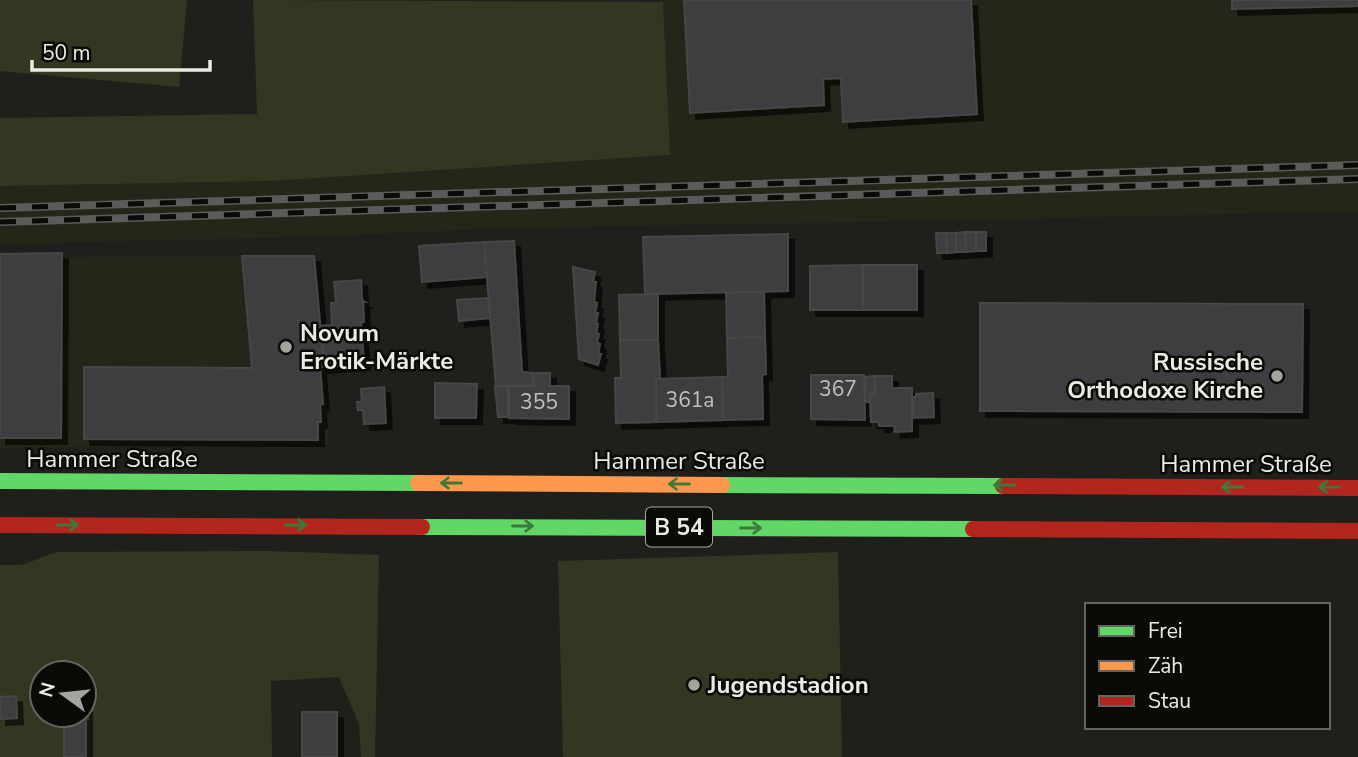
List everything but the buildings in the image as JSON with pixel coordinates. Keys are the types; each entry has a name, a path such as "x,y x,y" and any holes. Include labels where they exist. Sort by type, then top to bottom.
{"main road":[{"name":"Hammer Straße","path":"0,481 1358,488"},
{"name":"B 54","path":"0,525 1358,531"}],"shaded area":[{"path":"0,0 187,0 179,87 0,71"},
{"path":"253,0 663,2 670,155 272,181 0,186 0,118 257,114"},
{"path":"663,0 1358,0 1358,211 508,228 308,237 0,244 0,186 272,181 669,155"},
{"path":"62,253 62,257 314,256 329,444 0,448 0,254"},
{"path":"269,551 379,555 375,757 361,757 359,724 339,677 271,681 272,757 0,757 0,565 22,565 56,552"},
{"name":"Jugendstadion","path":"838,552 842,757 563,757 558,561"}],"railway":[{"path":"0,208 1358,165"},
{"path":"0,222 1358,179"}],"traffic: fast":[{"path":"0,481 418,483"},
{"path":"722,485 1003,486"},
{"path":"422,527 973,529"}],"traffic: slow":[{"path":"418,483 722,485"}],"traffic: jam":[{"path":"1003,486 1358,488"},
{"path":"0,525 422,527"},
{"path":"973,529 1358,531"}],"place":[{"name":"Novum Erotik-Märkte","path":"286,347"},
{"name":"Russische Orthodoxe Kirche","path":"1277,376"},
{"name":"Jugendstadion","path":"694,685"}]}
